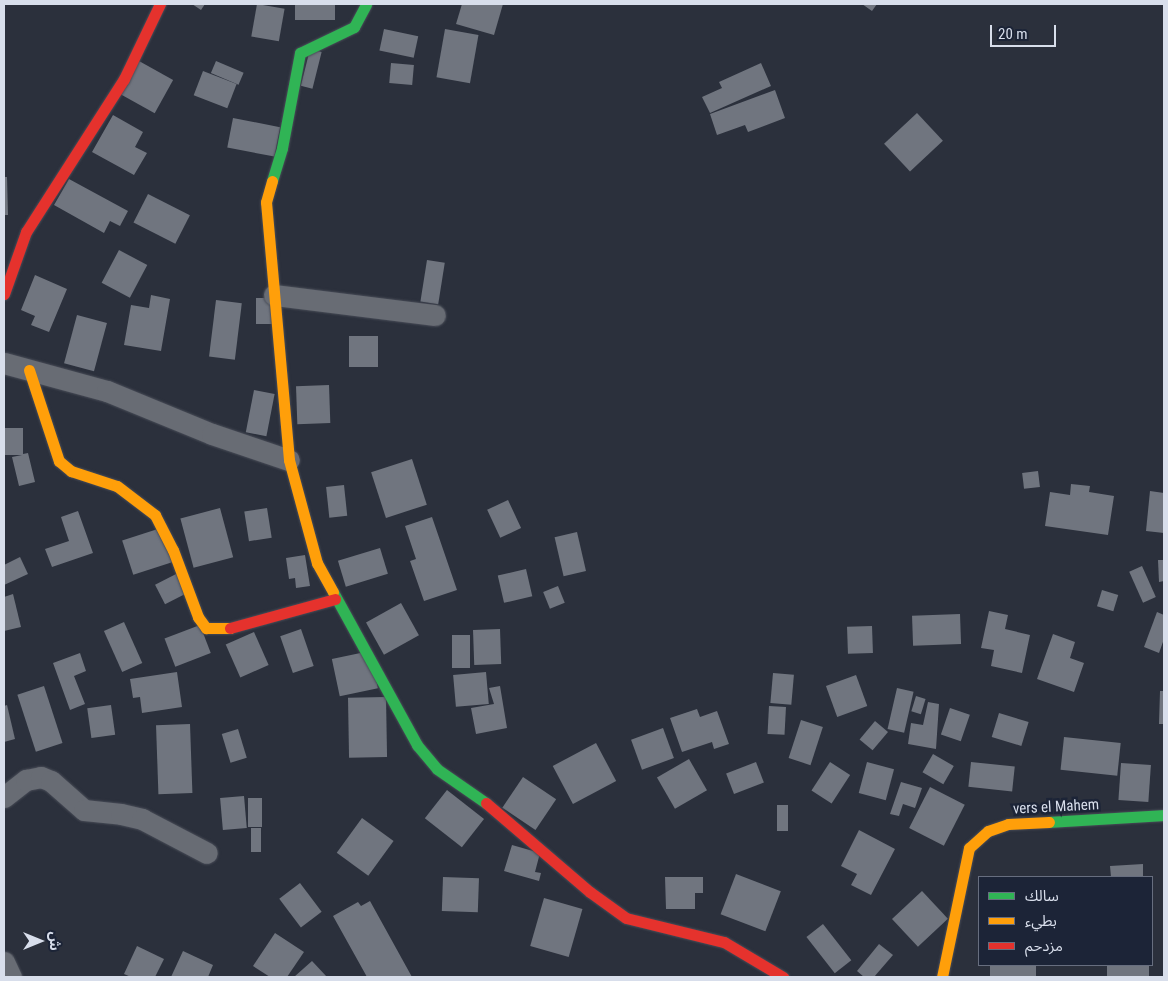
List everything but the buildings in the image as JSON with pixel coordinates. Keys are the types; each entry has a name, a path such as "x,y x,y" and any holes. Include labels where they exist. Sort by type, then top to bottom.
{"street":[{"path":"4,294 26,232 124,79 160,4"},
{"path":"366,4 354,27 305,48 298,60 282,148 266,202 289,460 317,564 418,745 437,769 481,799 590,892 626,918 700,934 724,942 783,977"},
{"path":"274,295 435,315"},
{"path":"4,363 107,391 212,434 289,460"},
{"path":"29,370 38,404 59,460 71,471 117,486 155,515 173,550 198,617 206,628 220,630 248,625 335,599"},
{"path":"4,797 26,780 41,777 51,781 84,810 121,814 142,820 207,853"},
{"name":"vers el Mahem","path":"942,977 969,848 988,831 1008,824 1164,815"},
{"path":"4,962 11,977"}],"traffic: fast":[{"path":"272,181 282,148 300,53 354,27 366,4"},
{"path":"333,592 417,745 437,769 486,803"},
{"path":"1049,822 1164,815"}],"traffic: slow":[{"path":"272,181 266,202 289,460 317,563 333,592"},
{"path":"29,370 59,461 71,471 117,486 155,515 173,550 198,617 206,628 230,628"},
{"path":"942,977 969,848 988,831 1008,824 1049,822"}],"traffic: jam":[{"path":"4,294 26,232 124,79 160,4"},
{"path":"230,628 335,599"},
{"path":"486,803 590,892 626,918 724,942 783,977"}]}
